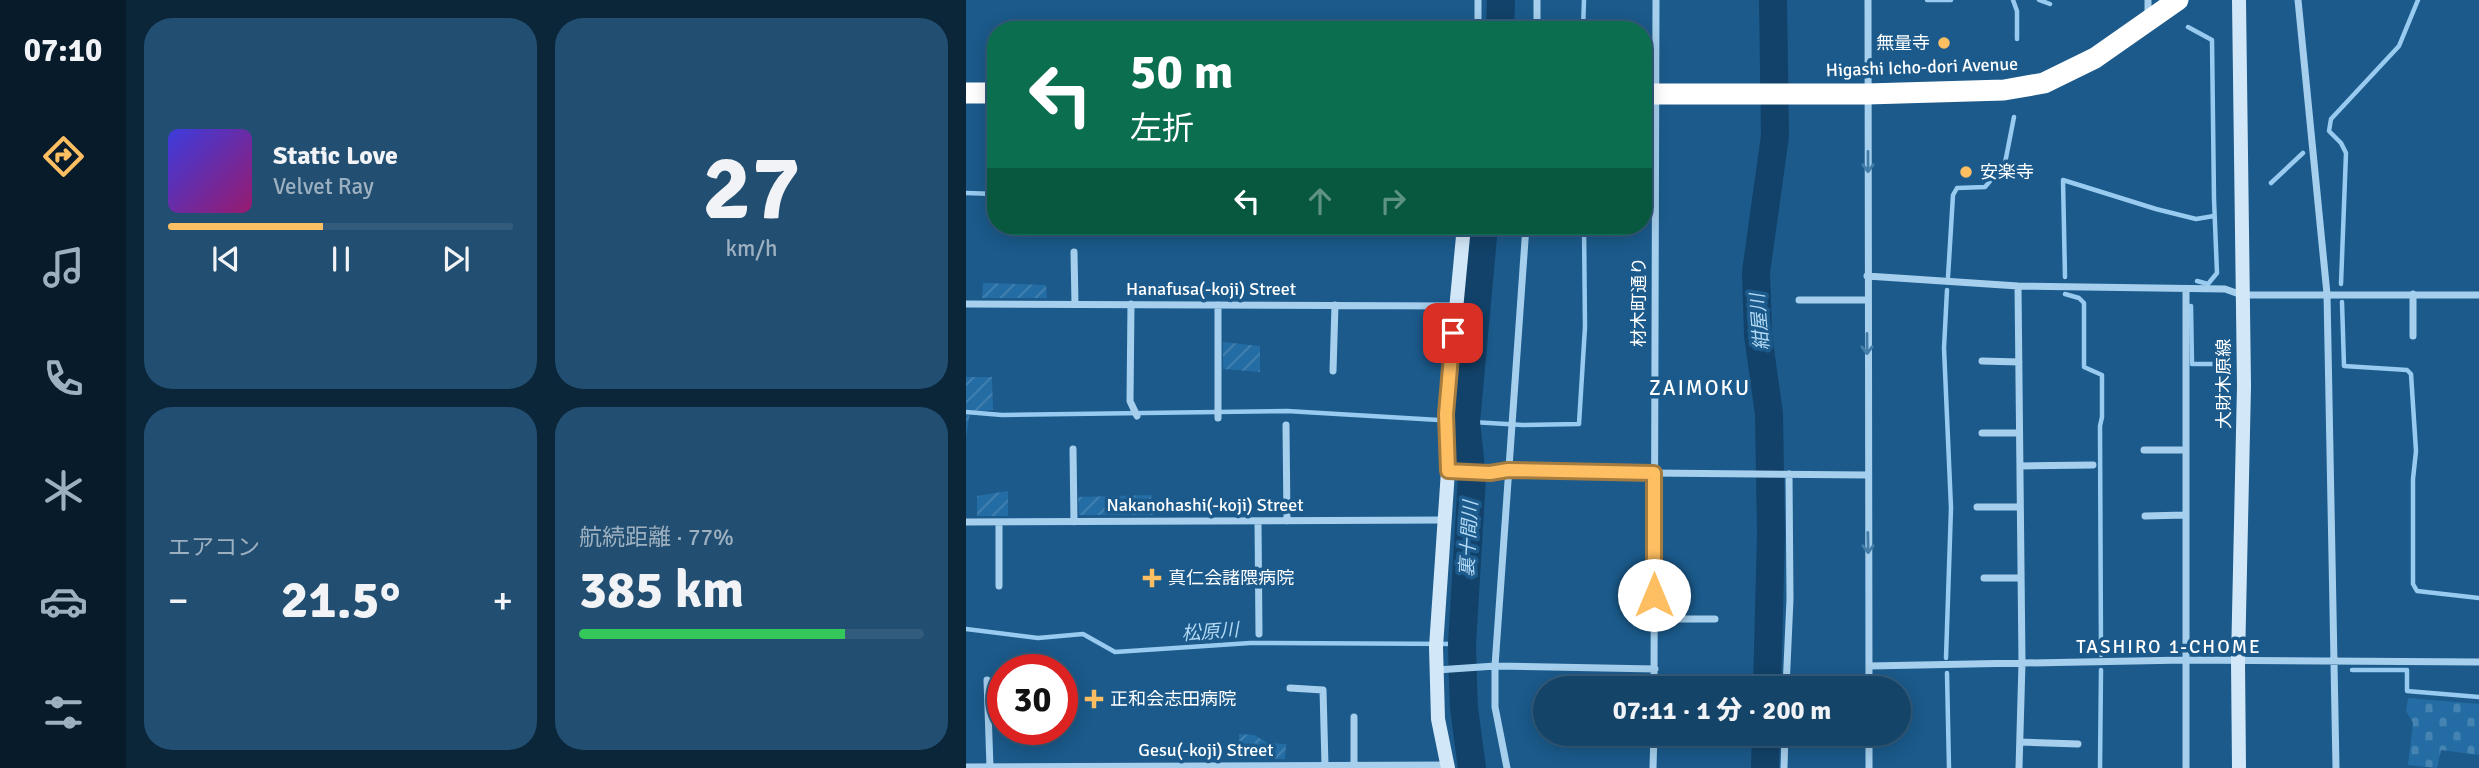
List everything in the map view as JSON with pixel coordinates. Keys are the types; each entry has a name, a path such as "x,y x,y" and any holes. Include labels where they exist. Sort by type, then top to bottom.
{"highway":[{"name":"Higashi Icho-dori Avenue","path":"1652,94 1867,94 2004,90 2044,83 2095,58 2178,0"},
{"path":"966,93 987,93"}],"street":[{"path":"1478,0 1478,21"},
{"path":"1537,0 1537,21"},
{"name":"材木町通り","path":"1652,80 1656,62 1656,0"},
{"path":"1868,0 1869,676"},
{"path":"2148,0 2148,22"},
{"name":"大財木原線","path":"2239,0 2244,386 2238,661 2239,768"},
{"path":"2298,0 2328,294 2336,768"},
{"path":"1447,766 1438,719 1441,669 1436,644 1444,520 1452,471 1446,420 1463,235"},
{"path":"1507,768 1495,707 1492,666 1525,235"},
{"name":"材木町通り","path":"1651,235 1655,676"},
{"path":"1074,252 1075,304"},
{"path":"1867,276 2018,286 2225,289 2242,295 2479,295"},
{"path":"2018,286 2022,663 2019,768"},
{"path":"2186,289 2186,768"},
{"path":"2413,294 2413,336"},
{"path":"1799,300 1867,300"},
{"name":"Hanafusa(-koji) Street","path":"966,304 1456,306"},
{"path":"1130,304 1130,401 1136,413"},
{"path":"1218,305 1218,418"},
{"path":"1333,371 1335,305"},
{"path":"1982,361 2019,362"},
{"path":"1286,425 1287,521"},
{"path":"1982,433 2019,433"},
{"path":"1073,449 1074,522"},
{"path":"2144,450 2186,450"},
{"path":"2020,466 2093,465"},
{"path":"1452,471 1867,475"},
{"path":"1787,676 1790,599 1789,474"},
{"path":"1977,507 2020,507"},
{"path":"2145,516 2185,515"},
{"name":"Nakanohashi(-koji) Street","path":"966,522 1444,520"},
{"path":"1258,521 1259,634"},
{"path":"999,522 999,586"},
{"path":"1984,579 2021,578"},
{"path":"1654,619 1715,619"},
{"path":"1869,666 2185,660 2479,662"},
{"path":"1441,669 1492,666 1655,669"},
{"path":"1290,688 1323,690 1325,765"},
{"path":"1354,716 1354,765"},
{"path":"2020,742 2078,744"},
{"path":"989,745 990,767"},
{"path":"1653,768 1654,746"},
{"path":"1784,768 1785,746"},
{"path":"1869,746 1869,768"},
{"name":"Gesu(-koji) Street","path":"966,767 1447,766"}],"green space":[{"path":"983,283 1046,285 1047,298 982,298"},
{"path":"1223,342 1260,346 1260,372 1223,369"},
{"path":"966,377 992,377 993,410 970,412 966,437"},
{"path":"1008,491 1008,516 977,516 977,496"},
{"path":"1151,495 1153,515 1079,515 1078,497"},
{"path":"2408,698 2479,704 2479,755 2441,750 2437,768 2408,765 2413,723 2406,711"},
{"path":"1239,734 1254,735 1268,743 1286,744 1285,759 1239,759"}],"waterway":[{"name":"裏十間川","path":"1500,21 1501,0"},
{"path":"1583,21 1584,0"},
{"name":"紺屋川","path":"1767,676 1771,534 1769,414 1758,335 1756,272 1775,136 1773,0"},
{"path":"1927,0 1951,0"},
{"path":"2013,0 2017,11 2017,39"},
{"path":"2039,0 2050,4"},
{"path":"2341,284 2346,153 2341,143 2329,131 2331,119 2399,46 2418,0"},
{"path":"2188,27 2212,40 2217,273 2208,284 2197,281"},
{"path":"1948,277 1953,195 1957,188 1985,187 2005,163 2014,117"},
{"path":"2271,183 2303,153"},
{"path":"2065,277 2063,180 2196,219 2214,216"},
{"path":"966,193 987,194"},
{"name":"裏十間川","path":"1472,768 1464,708 1462,644 1472,477 1466,422 1483,235"},
{"path":"966,412 1002,415 1287,411 1523,425 1579,424 1585,327 1584,235"},
{"path":"1946,658 1951,508 1944,348 1947,290"},
{"path":"2065,294 2079,298 2084,303 2084,367 2102,375 2101,655"},
{"path":"2342,302 2344,366 2407,370 2411,374 2416,451 2413,479 2413,584 2417,591 2479,598"},
{"path":"2191,306 2192,364 2222,364"},
{"name":"松原川","path":"966,629 1038,638 1083,634 1115,652 1250,643 1462,644"},
{"path":"2100,768 2101,670"},
{"path":"2352,670 2407,670 2407,691 2479,697"},
{"path":"1947,673 1949,768"},
{"name":"紺屋川","path":"1765,768 1766,746"}],"place":[{"name":"無量寺","path":"1944,43"},
{"name":"安楽寺","path":"1966,172"},
{"name":"真仁会諸隈病院","path":"1152,578"},
{"name":"正和会志田病院","path":"1094,699"}],"district":[{"name":"ZAIMOKU","path":"1700,388"},
{"name":"TASHIRO 1-CHOME","path":"2169,647"}],"route":[{"path":"1453,333 1446,414 1448,471 1654,473 1654,595"}]}
